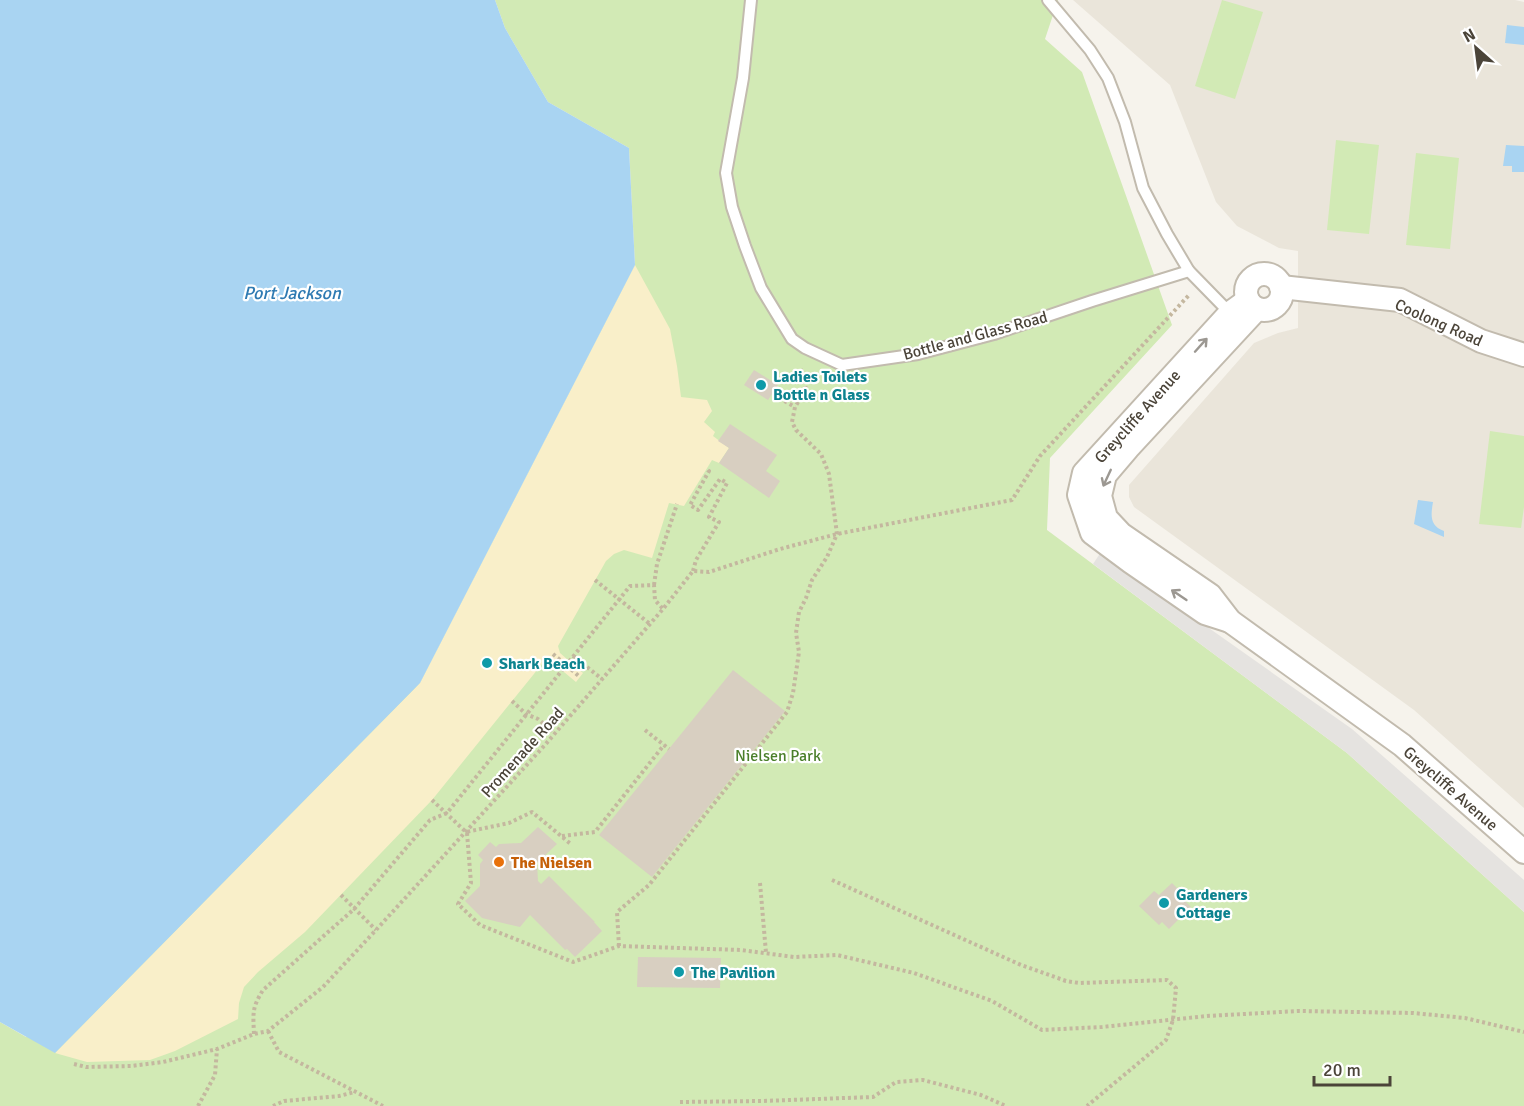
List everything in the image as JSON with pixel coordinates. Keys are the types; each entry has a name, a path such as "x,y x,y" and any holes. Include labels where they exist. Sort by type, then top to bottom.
{"street":[{"name":"Coolong Road","path":"1244,307 1250,280 1262,274 1270,275 1276,278 1281,286 1400,300 1480,341 1524,356"},
{"name":"Greycliffe Avenue","path":"1244,307 1084,473 1079,495 1092,533 1205,613 1230,621 1402,745 1524,852"}],"lane":[{"name":"Bottle and Glass Road","path":"751,0 743,78 726,173 732,207 761,288 792,339 804,348 842,365 918,354 994,334 1190,271"},
{"path":"1048,0 1090,50 1108,78 1125,122 1143,188 1190,271 1200,283 1244,307"}],"path":[{"path":"693,571 709,572 802,542 837,534 1012,500 1040,456 1200,283"},
{"path":"619,946 617,912 649,885 787,712 793,693 799,652 796,633 799,612 812,580 827,557 837,534 829,474 821,454 796,430 792,422 795,407 806,389"},
{"path":"774,395 795,407"},
{"name":"Promenade Road","path":"74,1064 86,1067 131,1066 164,1062 218,1049 254,1034 268,1031 323,987 555,733 663,609 693,571 696,560 719,522 709,517 727,483 720,479 698,510 690,505 710,471 706,470"},
{"path":"663,609 655,600 654,585 657,564 677,504"},
{"path":"595,580 650,624"},
{"path":"254,1034 255,1003 263,990 354,909 430,820 447,813 630,586 654,585"},
{"path":"553,654 580,677"},
{"path":"573,656 602,679"},
{"path":"512,701 526,714 538,718 555,733"},
{"path":"645,730 669,749"},
{"path":"561,836 595,832 664,745"},
{"path":"432,800 466,832 471,883 458,904 480,925 573,962 619,946 741,950 794,957 837,955 914,973 992,1001 1042,1030 1102,1027 1217,1015 1299,1011 1413,1013 1465,1018 1524,1032"},
{"path":"466,832 509,823 532,812 572,845"},
{"path":"832,880 1021,965 1066,981 1079,983 1167,980 1176,988 1173,1020 1166,1040 1087,1106"},
{"path":"760,883 766,953"},
{"path":"341,895 376,930"},
{"path":"268,1031 279,1052 383,1106"},
{"path":"198,1106 215,1075 218,1049"},
{"path":"680,1102 697,1104 873,1097 896,1082 923,1080 981,1095 1006,1106"},
{"path":"273,1106 284,1101 339,1096 356,1092"}],"shaded area":[{"path":"1073,0 1515,0 1524,2 1524,808 1414,710 1134,507 1129,497 1129,485 1254,343 1298,328 1298,251 1279,248 1237,226 1216,202 1170,85"},
{"path":"1101,552 1352,729 1524,880 1524,912 1347,753 1093,564"}],"green space":[{"name":"Nielsen Park","path":"495,0 1058,0 1045,39 1082,72 1172,325 1050,458 1047,530 1347,753 1524,912 1524,1106 0,1106 0,1022 26,1037 420,683 635,265 629,148 548,102 505,28"},
{"path":"1222,0 1263,12 1235,99 1195,86"},
{"path":"1336,140 1379,145 1369,234 1327,230"},
{"path":"1416,153 1459,158 1450,249 1406,245"},
{"path":"1490,431 1524,436 1524,507 1521,528 1479,524"}],"sand":[{"name":"Shark Beach","path":"635,265 670,329 681,397 707,400 712,411 704,422 715,432 713,436 729,448 719,463 712,460 684,506 669,503 652,558 624,550 614,554 606,561 558,646 560,653 583,673 576,682 552,662 542,664 432,800 305,932 244,987 239,1003 238,1019 175,1051 150,1060 87,1062 55,1053 420,683"}],"water":[{"name":"Port Jackson","path":"0,0 495,0 505,28 548,102 629,148 635,265 420,683 55,1053 0,1022"},
{"path":"1507,25 1524,27 1524,45 1505,43"},
{"path":"1506,145 1524,146 1524,172 1512,172 1512,166 1503,166"},
{"path":"1418,500 1433,502 1433,523 1444,531 1444,537 1414,524"}],"building":[{"name":"Ladies Toilets Bottle n Glass","path":"754,370 778,385 768,400 744,385"},
{"path":"730,424 777,455 766,471 780,481 769,498 719,463 729,448 718,441"},
{"path":"733,670 785,711 652,877 599,835"},
{"path":"538,827 557,844 537,863 538,881 541,884 549,876 602,931 575,957 530,915 520,927 482,918 465,901 480,886 480,864 483,860 478,855 490,842 496,847 499,844 521,843"},
{"name":"Gardeners Cottage","path":"1172,883 1186,897 1184,900 1191,907 1169,929 1162,922 1159,925 1139,906 1154,891 1159,895"},
{"name":"The Pavilion","path":"638,957 721,958 720,988 637,987"}],"place":[{"name":"Ladies Toilets Bottle n Glass","path":"761,385"},
{"name":"Shark Beach","path":"487,663"},
{"name":"The Nielsen","path":"499,862"},
{"name":"Gardeners Cottage","path":"1164,903"},
{"name":"The Pavilion","path":"679,972"}]}
